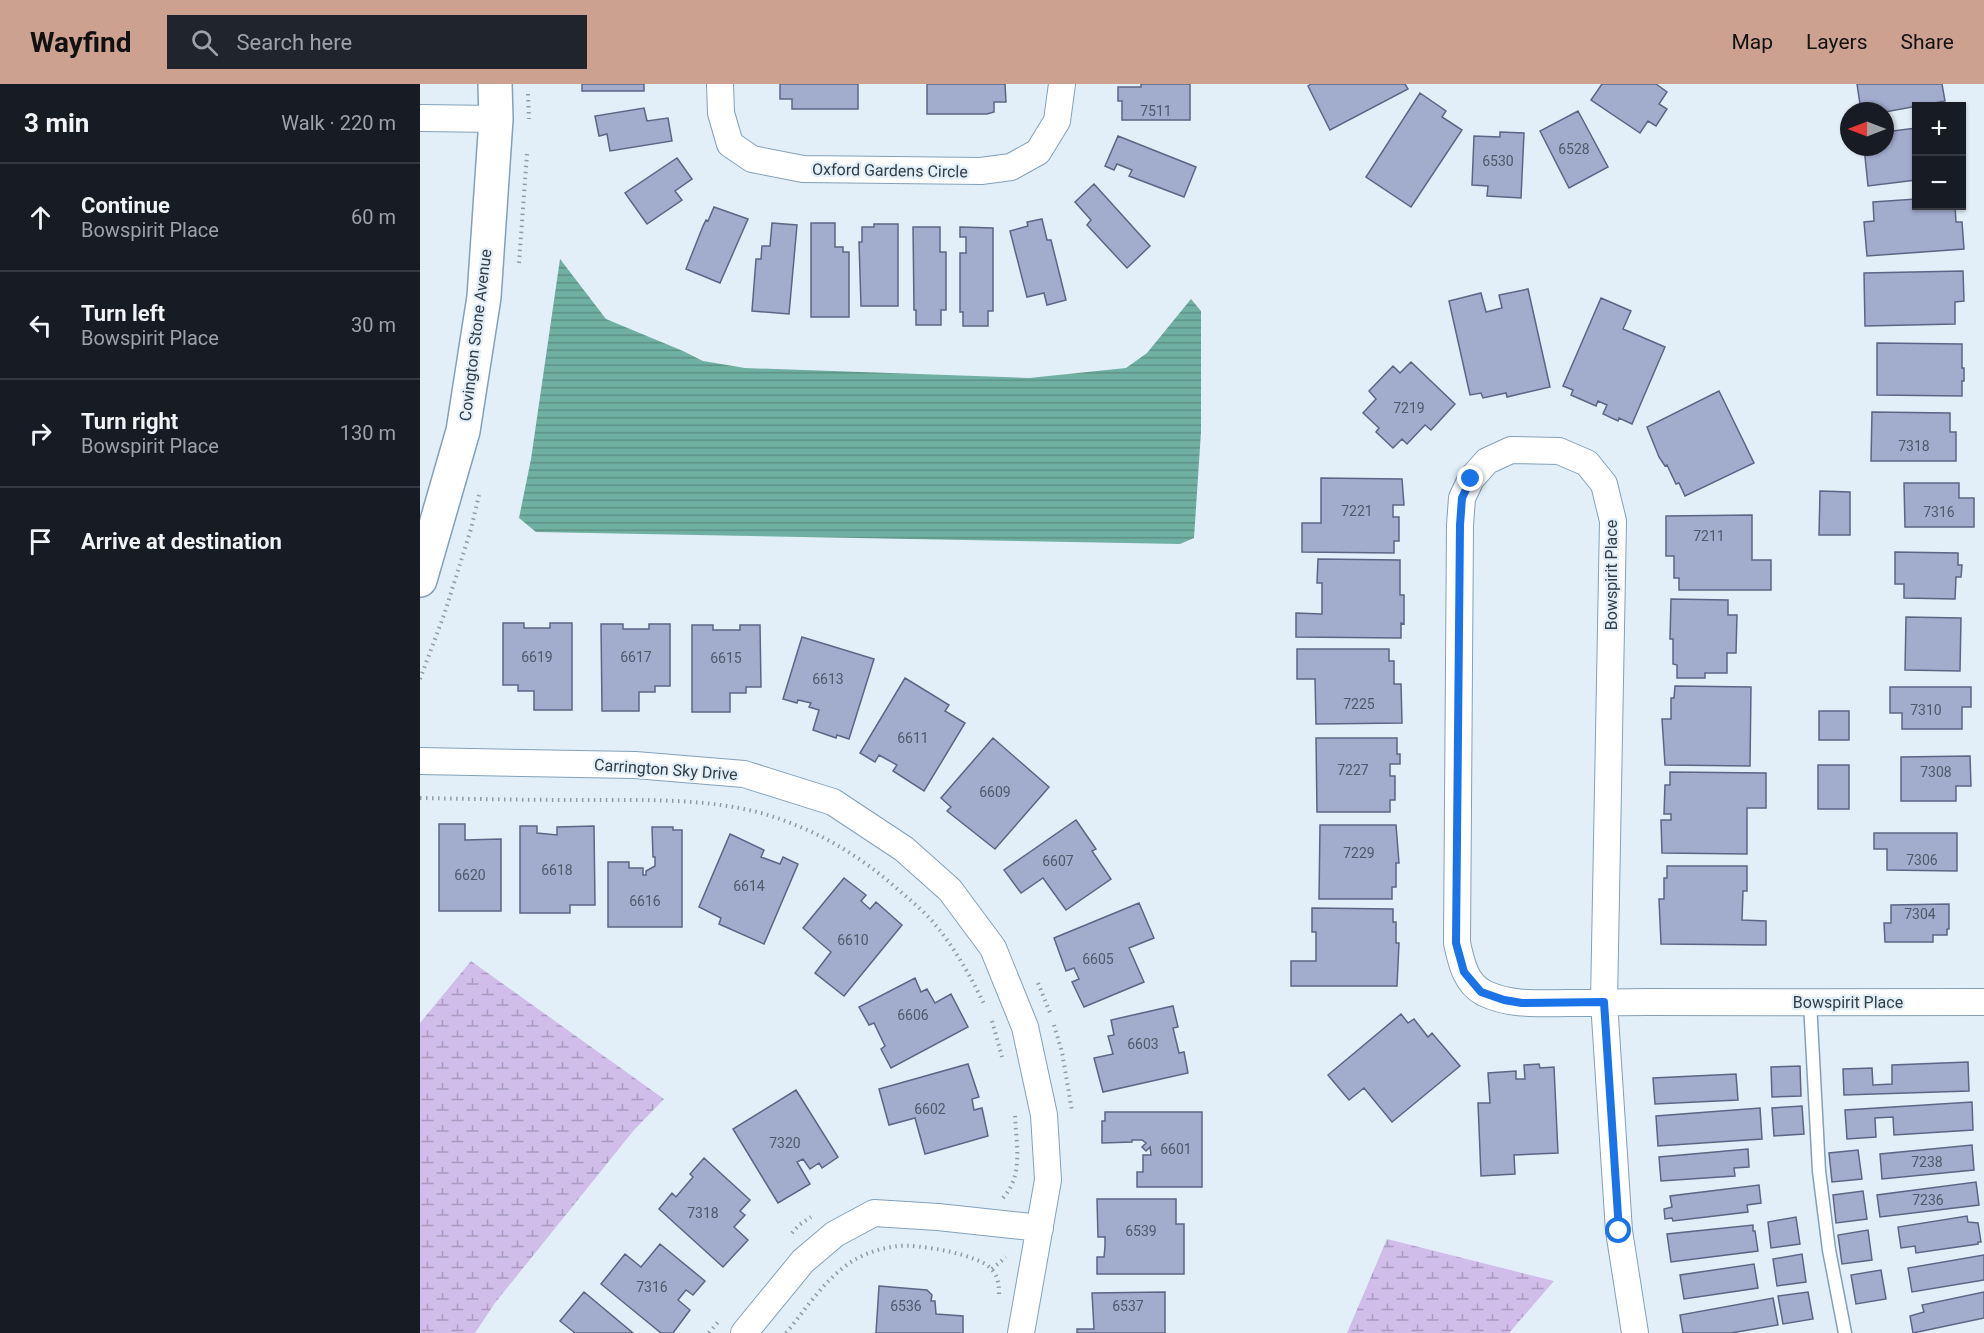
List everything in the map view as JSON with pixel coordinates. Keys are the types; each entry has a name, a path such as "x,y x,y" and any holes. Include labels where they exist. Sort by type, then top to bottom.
{"street":[{"name":"Covington Stone Avenue","path":"420,580 463,431 484,297 496,119 495,84"},
{"name":"Oxford Gardens Circle","path":"720,84 720,113 730,144 752,159 803,169 981,171 1011,167 1038,152 1057,121 1062,84"},
{"path":"420,118 496,119"},
{"name":"Bowspirit Place","path":"1635,1333 1619,1231 1604,1002 1613,521 1604,484 1587,463 1559,451 1511,450 1487,460 1471,479 1462,498 1456,943 1464,972 1481,992 1522,1003 1604,1002 1984,1002"},
{"name":"Carrington Sky Drive","path":"420,761 635,765 744,774 833,802 904,849 950,890 993,948 1025,1027 1044,1115 1048,1180 1021,1333"},
{"path":"744,1333 803,1261 835,1234 874,1213 1040,1227"}],"lane":[{"path":"1810,1002 1819,1171 1829,1250 1845,1333"}],"path":[{"path":"420,798 654,800 702,804 760,813 806,829 843,847 876,870 938,928 968,972 989,1014 1002,1058"},
{"path":"1036,979 1046,1000 1062,1052 1072,1113"},
{"path":"1006,1194 1016,1177 1014,1110"},
{"path":"786,1333 831,1278 852,1262 878,1249 901,1245 956,1252 980,1259 992,1269 998,1280 997,1305"},
{"path":"992,1269 1006,1257"}],"green space":[{"path":"471,961 664,1099 634,1130 495,1303 475,1333 420,1333 420,1023"},
{"path":"1387,1239 1554,1281 1509,1333 1347,1333"}],"shaded area":[{"path":"560,259 606,319 703,361 745,368 1029,378 1126,368 1147,353 1191,299 1201,311 1201,432 1194,538 1180,544 536,532 519,518 531,459"}],"building":[{"path":"582,84 644,84 644,91 582,91"},
{"path":"780,84 858,84 858,109 792,109 792,99 780,99"},
{"path":"927,84 1005,84 1006,102 994,102 994,112 987,114 927,114"},
{"path":"1141,84 1190,84 1190,120 1122,120 1122,101 1118,101 1118,87 1141,87"},
{"path":"1311,84 1405,84 1408,89 1330,130 1308,86"},
{"path":"1602,84 1656,84 1667,92 1659,104 1667,109 1656,126 1648,121 1640,133 1591,100"},
{"path":"1857,84 1942,84 1945,101 1912,102 1912,107 1894,110 1894,102 1860,102"},
{"path":"1420,93 1446,111 1442,117 1462,130 1411,207 1366,177"},
{"path":"644,108 647,121 668,118 672,141 610,151 607,134 599,136 595,116"},
{"path":"1578,111 1608,167 1569,188 1540,131"},
{"path":"1912,129 1912,180 1868,186 1865,156 1894,156 1894,131"},
{"path":"1500,132 1524,133 1521,198 1487,196 1488,186 1472,185 1474,136 1500,137"},
{"path":"1118,136 1196,167 1184,197 1129,176 1132,170 1117,164 1114,170 1105,166"},
{"path":"677,158 692,179 675,191 682,200 647,224 625,193"},
{"path":"1094,184 1150,246 1127,268 1087,225 1091,220 1075,202"},
{"path":"1912,199 1912,210 1955,210 1956,222 1962,222 1964,249 1867,256 1864,222 1874,221 1873,202"},
{"path":"714,207 748,219 720,283 686,269 703,226 706,220 708,221"},
{"path":"1042,219 1047,240 1051,240 1066,300 1047,305 1044,293 1027,297 1010,231 1028,226 1027,222"},
{"path":"772,223 797,225 789,314 752,311 756,259 761,259 762,246 770,246"},
{"path":"811,223 835,223 835,247 843,247 843,252 849,252 849,317 811,317"},
{"path":"874,224 898,224 898,306 861,306 859,242 862,242 862,227 874,227"},
{"path":"913,227 940,227 940,252 946,252 946,310 941,310 941,325 916,325"},
{"path":"960,227 993,228 993,311 988,311 988,326 963,326 963,312 960,312 960,253 966,253 966,237 960,237"},
{"path":"1963,271 1964,301 1955,302 1955,324 1865,326 1864,273"},
{"path":"1528,289 1550,387 1507,397 1506,393 1483,398 1481,393 1470,395 1449,301 1481,293 1486,312 1502,308 1499,295"},
{"path":"1601,298 1631,311 1623,329 1665,347 1632,424 1603,414 1607,405 1598,401 1596,406 1571,395 1573,390 1563,386"},
{"path":"1877,343 1962,344 1964,381 1962,381 1962,396 1877,395"},
{"path":"1411,362 1455,404 1431,430 1425,425 1407,444 1402,439 1393,448 1376,432 1379,428 1363,413 1376,399 1369,391 1393,366 1400,373"},
{"path":"1719,391 1754,463 1685,496 1667,465 1665,466 1659,457 1647,427"},
{"path":"1872,412 1950,413 1950,432 1956,432 1956,461 1871,461"},
{"path":"1321,478 1402,479 1404,505 1393,505 1393,517 1399,517 1399,541 1394,541 1394,553 1302,552 1302,523 1321,523"},
{"path":"1904,483 1959,483 1959,498 1974,498 1974,527 1905,527"},
{"path":"1820,491 1850,492 1850,535 1819,535"},
{"path":"1752,515 1752,560 1771,560 1771,590 1679,590 1679,578 1674,578 1674,556 1666,556 1666,516"},
{"path":"1895,552 1958,553 1958,565 1962,565 1961,577 1956,577 1955,599 1904,598 1904,584 1895,584"},
{"path":"1318,559 1400,560 1400,595 1404,595 1404,624 1401,623 1401,638 1296,637 1296,613 1322,614 1322,583 1317,583"},
{"path":"1671,599 1728,600 1728,615 1737,615 1736,653 1727,653 1727,673 1705,673 1705,678 1677,678 1677,665 1673,664 1673,639 1670,639"},
{"path":"1906,617 1961,618 1960,671 1905,670"},
{"path":"503,623 524,623 524,628 550,628 550,623 572,623 572,710 534,710 534,691 518,691 518,685 503,685"},
{"path":"601,624 623,624 623,629 649,629 649,624 670,624 670,686 655,686 655,692 639,692 639,711 602,711"},
{"path":"692,625 713,625 713,630 740,630 740,625 760,625 761,687 746,687 746,693 730,693 730,712 692,712"},
{"path":"802,637 874,659 849,739 837,735 836,738 813,730 819,710 809,707 811,703 798,700 797,703 783,699"},
{"path":"1297,649 1389,649 1389,661 1394,661 1394,684 1401,684 1402,723 1316,724 1315,679 1297,679"},
{"path":"905,678 949,705 945,711 965,723 924,791 893,771 897,765 879,755 875,762 860,753"},
{"path":"1675,686 1751,687 1750,766 1665,765 1662,719 1671,719 1671,698 1674,698"},
{"path":"1890,687 1971,687 1971,707 1962,707 1962,729 1902,729 1902,713 1890,713"},
{"path":"1819,711 1849,711 1849,740 1819,740"},
{"path":"993,738 1049,787 995,849 947,811 951,807 941,798"},
{"path":"1316,738 1397,738 1397,754 1400,754 1400,764 1390,764 1390,776 1395,776 1395,800 1390,800 1390,812 1317,812"},
{"path":"1970,756 1971,786 1956,786 1956,801 1901,801 1901,757"},
{"path":"1818,765 1849,765 1849,809 1818,809"},
{"path":"1670,772 1766,773 1766,808 1747,808 1747,854 1662,853 1661,820 1671,820 1671,814 1664,814 1665,785 1670,785"},
{"path":"1076,820 1096,849 1092,851 1111,879 1066,910 1043,878 1021,893 1004,870"},
{"path":"439,824 465,824 465,840 501,839 501,911 439,911"},
{"path":"1320,825 1396,825 1399,863 1396,863 1396,887 1392,887 1392,899 1319,899"},
{"path":"520,826 537,826 537,833 557,835 557,827 594,826 595,905 570,905 570,913 520,913"},
{"path":"652,827 673,827 673,830 682,830 682,927 608,927 608,862 629,862 629,868 643,868 643,875 646,875 646,871 655,866"},
{"path":"1874,833 1957,833 1957,871 1887,870 1887,849 1874,849"},
{"path":"730,834 764,850 761,857 780,864 783,857 798,864 764,944 719,924 721,918 699,907"},
{"path":"1667,866 1747,866 1747,891 1743,891 1742,920 1766,921 1766,945 1661,944 1659,899 1664,899 1664,878 1667,878"},
{"path":"844,878 866,895 861,901 870,909 876,902 902,925 844,996 815,973 831,952 803,928"},
{"path":"1139,903 1154,938 1129,948 1144,982 1084,1007 1072,982 1079,979 1074,968 1066,971 1054,938"},
{"path":"1949,904 1947,935 1933,935 1933,942 1885,942 1884,923 1891,923 1891,905"},
{"path":"1312,908 1393,909 1393,922 1396,922 1396,943 1399,943 1397,986 1291,986 1291,961 1316,961 1316,932 1312,932"},
{"path":"915,978 921,992 927,989 935,1003 951,994 968,1027 891,1068 881,1049 885,1046 874,1023 869,1025 859,1007"},
{"path":"1173,1006 1178,1027 1173,1028 1179,1053 1184,1052 1188,1073 1103,1092 1094,1058 1113,1054 1108,1036 1114,1035 1111,1020"},
{"path":"1401,1014 1408,1023 1414,1019 1428,1037 1432,1033 1460,1066 1392,1122 1364,1088 1349,1100 1328,1075"},
{"path":"1968,1062 1969,1091 1844,1095 1843,1069 1872,1068 1873,1085 1892,1084 1892,1065"},
{"path":"968,1064 979,1097 972,1099 974,1110 982,1108 988,1136 925,1154 915,1118 889,1125 879,1089"},
{"path":"1539,1064 1540,1068 1554,1067 1558,1153 1514,1155 1515,1174 1481,1176 1478,1103 1490,1103 1488,1073 1516,1071 1516,1079 1525,1079 1524,1065"},
{"path":"1800,1066 1801,1096 1772,1097 1771,1067"},
{"path":"1736,1074 1738,1100 1655,1104 1653,1078"},
{"path":"796,1090 838,1157 822,1168 819,1163 810,1169 803,1159 797,1162 810,1184 778,1203 733,1129"},
{"path":"1972,1102 1973,1130 1894,1135 1893,1117 1875,1118 1876,1137 1847,1139 1845,1110"},
{"path":"1802,1106 1804,1134 1774,1136 1772,1108"},
{"path":"1760,1108 1762,1139 1658,1146 1656,1116"},
{"path":"1105,1112 1202,1112 1202,1187 1137,1187 1137,1172 1143,1172 1143,1155 1151,1155 1150,1147 1146,1151 1142,1147 1146,1143 1142,1140 1102,1143 1102,1121 1105,1121"},
{"path":"1972,1145 1974,1170 1882,1179 1880,1154"},
{"path":"1748,1149 1749,1167 1734,1168 1735,1176 1661,1181 1659,1157"},
{"path":"1858,1150 1862,1179 1832,1182 1829,1153"},
{"path":"704,1158 750,1200 740,1211 745,1215 734,1227 748,1240 723,1267 659,1209 672,1193 676,1197 693,1177 690,1174"},
{"path":"1976,1182 1979,1205 1880,1217 1877,1195"},
{"path":"1759,1185 1761,1203 1747,1205 1748,1212 1673,1221 1672,1218 1665,1219 1664,1209 1672,1207 1670,1196"},
{"path":"1863,1191 1867,1219 1836,1223 1833,1195"},
{"path":"1097,1199 1176,1199 1176,1224 1184,1224 1184,1274 1097,1274 1097,1257 1104,1257 1105,1237 1098,1237"},
{"path":"1967,1216 1968,1222 1978,1223 1981,1242 1978,1244 1916,1253 1915,1246 1901,1248 1898,1227"},
{"path":"1796,1217 1800,1244 1771,1248 1768,1222"},
{"path":"1753,1225 1758,1251 1671,1262 1667,1234"},
{"path":"1868,1230 1872,1260 1842,1264 1838,1235"},
{"path":"660,1244 705,1281 693,1295 686,1290 678,1300 690,1310 673,1333 661,1333 601,1284 625,1254 641,1267"},
{"path":"1802,1254 1806,1282 1777,1286 1773,1259"},
{"path":"1984,1255 1984,1280 1912,1292 1908,1268"},
{"path":"1754,1264 1758,1288 1684,1299 1680,1275"},
{"path":"1881,1270 1886,1299 1856,1304 1851,1275"},
{"path":"879,1286 927,1290 932,1295 931,1301 935,1301 936,1314 963,1316 963,1333 876,1333"},
{"path":"584,1292 633,1333 575,1333 560,1321"},
{"path":"1165,1292 1165,1333 1077,1333 1077,1329 1094,1329 1092,1293"},
{"path":"1808,1292 1813,1319 1783,1324 1778,1296"},
{"path":"1984,1292 1984,1318 1913,1333 1910,1316 1924,1312 1922,1305"},
{"path":"1773,1298 1778,1325 1731,1333 1683,1333 1680,1315"}],"route":[{"path":"1471,479 1462,498 1460,525 1456,943 1464,972 1481,992 1522,1003 1604,1002 1619,1231"}]}
